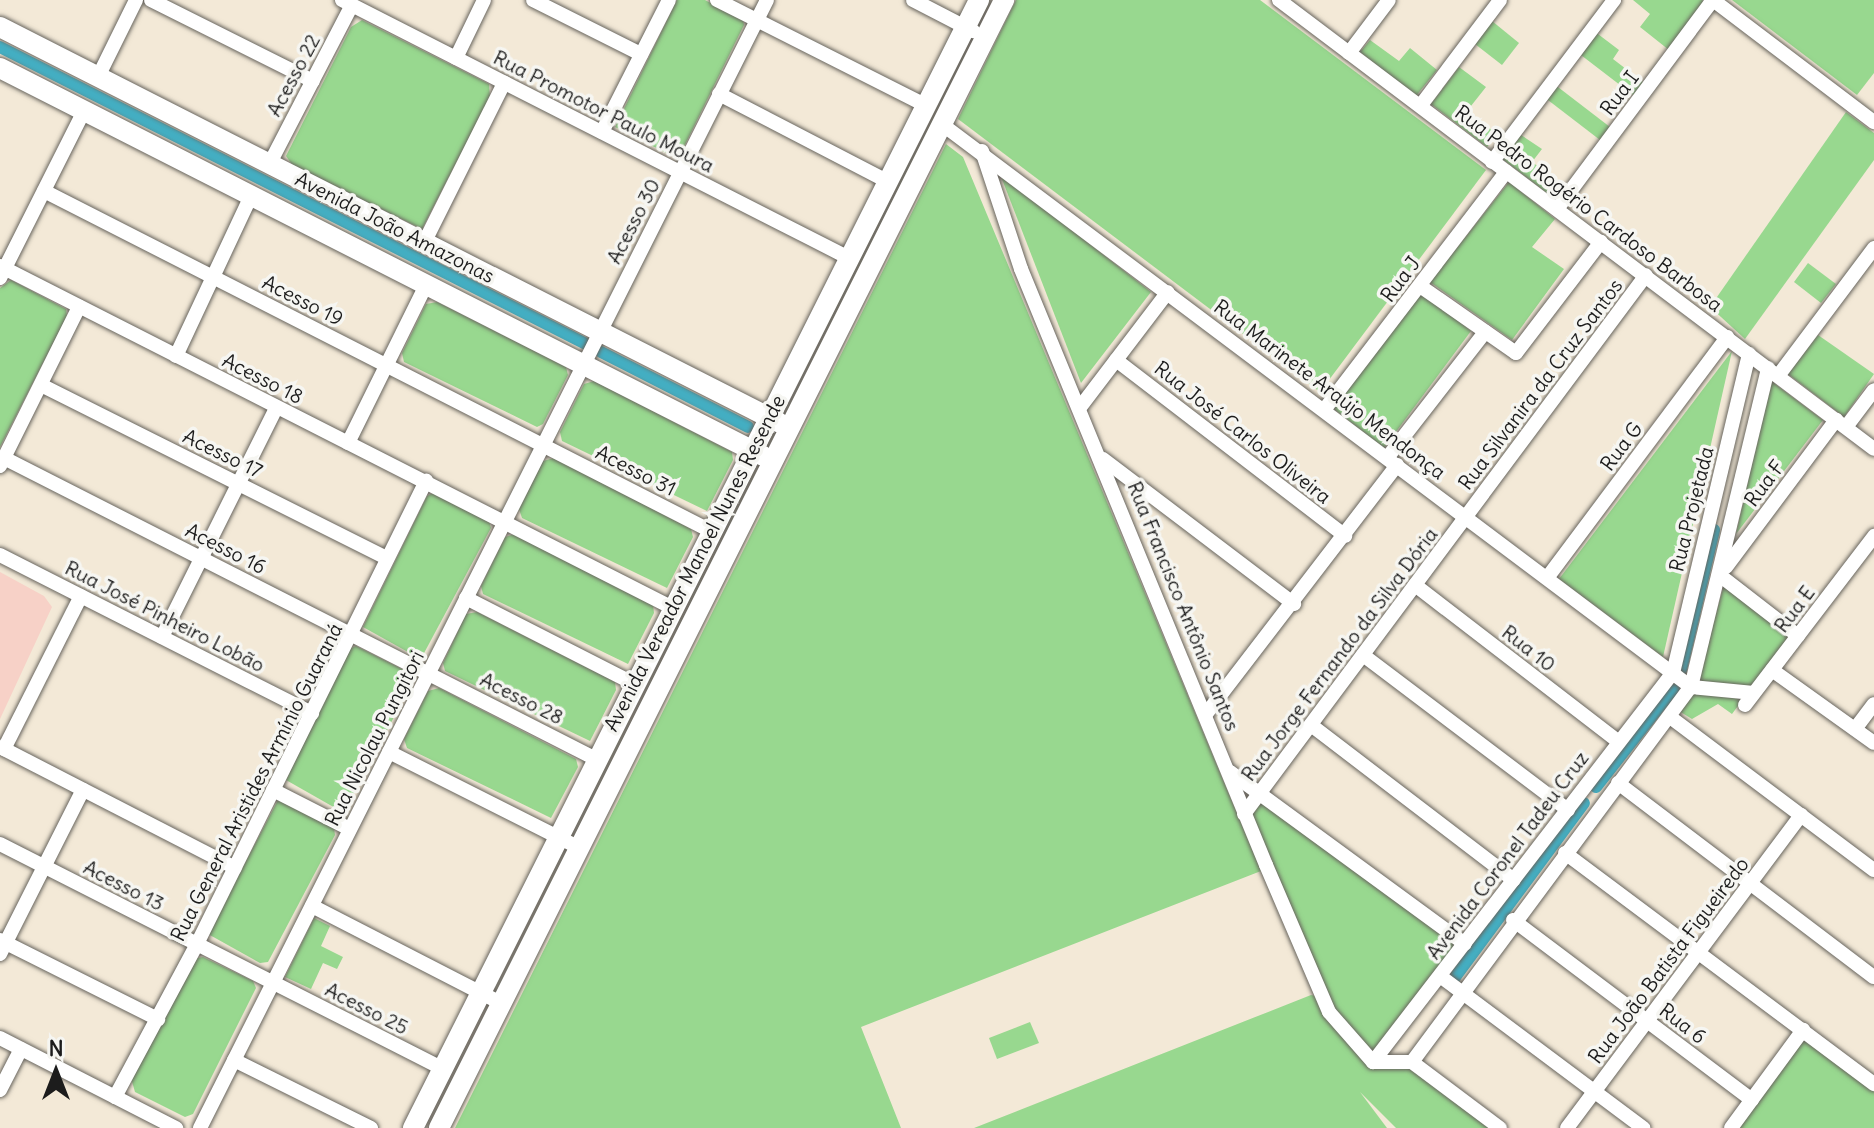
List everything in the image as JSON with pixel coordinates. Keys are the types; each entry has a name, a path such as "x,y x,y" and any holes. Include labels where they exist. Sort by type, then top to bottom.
{"street":[{"path":"98,77 136,0"},
{"path":"151,0 313,81"},
{"path":"456,58 484,0"},
{"path":"533,0 641,54"},
{"path":"602,132 669,0"},
{"path":"717,0 923,111 943,125"},
{"name":"Acesso 30","path":"584,365 767,0"},
{"path":"913,0 986,38"},
{"name":"Avenida Vereador Manoel Nunes Resende","path":"413,1128 671,607 979,0"},
{"name":"Avenida Vereador Manoel Nunes Resende","path":"439,1128 1004,0"},
{"path":"1349,53 1389,0"},
{"path":"1421,105 1500,0"},
{"path":"1492,162 1614,0"},
{"path":"1713,0 1874,122"},
{"name":"Rua I","path":"1557,209 1713,0"},
{"name":"Rua Pedro Rogério Cardoso Barbosa","path":"1281,1 1874,449"},
{"name":"Acesso 22","path":"270,163 313,81 347,3"},
{"name":"Rua Promotor Paulo Moura","path":"347,3 847,257"},
{"name":"Avenida João Amazonas","path":"0,27 789,428"},
{"name":"Avenida João Amazonas","path":"0,68 773,461"},
{"path":"425,241 504,83"},
{"path":"719,94 887,181"},
{"path":"2,271 84,111"},
{"name":"Rua Marinete Araújo Mendonça","path":"943,125 982,151 1691,687"},
{"name":"Rua Francisco Antônio Santos","path":"982,151 1021,269 1103,459 1230,772 1244,814 1329,1012 1373,1062"},
{"name":"Rua J","path":"1324,410 1506,172"},
{"name":"Acesso 19","path":"44,191 544,444"},
{"path":"176,356 251,196"},
{"path":"1420,286 1509,352 1521,350 1601,242"},
{"path":"1412,1062 1513,920 1691,687 1773,372 1874,248"},
{"name":"Acesso 18","path":"2,271 505,521"},
{"name":"Rua Silvanira da Cruz Santos","path":"1466,517 1646,275"},
{"path":"348,443 426,285"},
{"path":"1081,406 1168,292"},
{"path":"2,462 79,307"},
{"path":"1206,714 1345,536 1392,461 1485,332"},
{"name":"Rua G","path":"1547,578 1727,337"},
{"name":"Rua Projetada","path":"1673,673 1749,354"},
{"name":"Rua José Carlos Oliveira","path":"1116,360 1345,536"},
{"name":"Rua Nicolau Pungitori","path":"200,1128 584,365"},
{"name":"Acesso 17","path":"41,385 387,558"},
{"path":"1841,424 1874,390"},
{"path":"162,637 276,408"},
{"name":"Rua F","path":"1723,573 1841,424"},
{"name":"Acesso 31","path":"544,444 711,531"},
{"path":"1103,459 1294,604"},
{"name":"Acesso 16","path":"2,462 202,558 429,673"},
{"name":"Rua General Aristides Armínio Guaraná","path":"115,1097 197,944 426,481"},
{"name":"Rua Jorge Fernando da Silva Dória","path":"1244,814 1466,517"},
{"path":"505,521 671,607"},
{"name":"Rua E","path":"1691,687 1749,699 1874,536"},
{"name":"Rua José Pinheiro Lobão","path":"0,555 312,713"},
{"path":"1723,573 1798,636"},
{"name":"Rua 10","path":"1415,585 1619,742"},
{"path":"81,596 2,748 235,868"},
{"path":"466,598 633,683"},
{"path":"1363,655 1568,810"},
{"path":"1772,670 1874,743"},
{"name":"Acesso 28","path":"429,673 596,759"},
{"name":"Avenida Coronel Tadeu Cruz","path":"1373,1062 1673,673"},
{"path":"1855,729 1874,704"},
{"path":"1670,717 1874,870"},
{"path":"1311,725 1514,880"},
{"path":"389,752 580,848"},
{"path":"1230,772 1465,944"},
{"path":"1618,783 1874,977"},
{"path":"1584,788 1604,802"},
{"path":"83,790 2,946 158,1019"},
{"path":"273,790 350,829"},
{"name":"Rua João Batista Figueiredo","path":"1567,1128 1801,815"},
{"name":"Acesso 13","path":"0,844 273,983"},
{"path":"1565,853 1872,1079"},
{"path":"312,906 501,1003"},
{"name":"Rua 6","path":"1513,920 1752,1100"},
{"path":"1440,976 1643,1128"},
{"name":"Acesso 25","path":"273,983 442,1068"},
{"path":"1731,1128 1803,1030"},
{"path":"0,1038 176,1128"},
{"path":"0,1090 21,1049"},
{"path":"234,1060 371,1128"},
{"path":"1373,1062 1412,1062 1500,1128"}],"shaded area":[{"path":"0,572 44,596 52,607 0,719"}],"green space":[{"path":"677,0 705,0 743,20 744,25 678,159 615,127"},
{"path":"1016,0 1260,0 1486,170 1320,392 958,119"},
{"path":"1633,0 1705,2 1669,50 1640,27 1650,14"},
{"path":"1732,0 1874,0 1874,73 1857,95"},
{"path":"362,20 489,84 490,97 422,229 293,166 286,156 351,27"},
{"path":"1492,21 1519,43 1502,65 1475,44"},
{"path":"1594,31 1619,50 1613,59 1643,82 1633,95 1577,52"},
{"path":"1370,40 1399,61 1410,48 1437,70 1416,96 1360,52"},
{"path":"1459,67 1486,87 1467,111 1497,134 1487,147 1431,104"},
{"path":"1554,84 1610,127 1600,140 1544,97"},
{"path":"1846,112 1874,133 1874,160 1745,339 1710,307"},
{"path":"1518,133 1542,149 1532,162 1566,187 1556,200 1500,157"},
{"path":"946,144 963,157 1261,871 861,1027 901,1128 455,1128"},
{"path":"1000,174 1151,292 1081,383"},
{"path":"1509,182 1555,219 1532,247 1564,269 1512,340 1430,282"},
{"path":"1808,263 1836,284 1821,303 1794,282"},
{"path":"11,280 66,309 67,316 0,447 0,288"},
{"path":"1422,293 1471,331 1384,448 1330,406"},
{"path":"437,302 566,367 568,375 543,424 537,427 404,362 402,353 426,304"},
{"path":"1818,335 1874,374 1844,417 1788,374"},
{"path":"1732,351 1663,657 1559,579"},
{"path":"594,381 732,452 733,460 707,511 562,441 560,432 584,384"},
{"path":"1771,381 1823,420 1736,534"},
{"path":"554,458 691,529 693,537 667,588 522,518 519,509 543,461"},
{"path":"433,493 489,521 491,528 423,655 415,656 363,627 427,496"},
{"path":"515,534 653,605 654,613 628,664 483,594 481,586 505,537"},
{"path":"1724,585 1791,634 1732,714 1718,704 1692,719 1679,711 1695,689"},
{"path":"477,612 615,682 616,690 590,741 445,671 443,663 466,614"},
{"path":"356,646 412,674 413,681 346,808 337,809 286,780 349,649"},
{"path":"439,688 576,759 578,767 551,818 407,748 404,739 428,691"},
{"path":"1260,793 1456,945 1373,1061 1401,1063 1500,1128 1396,1128 1360,1092 1387,1128 974,1128 1311,995 1322,997 1244,814"},
{"path":"278,800 334,828 335,835 268,962 260,963 208,934"},
{"path":"314,918 330,926 321,946 343,957 337,969 323,963 311,989 285,977"},
{"path":"203,957 253,981 256,988 193,1114 185,1117 135,1092 131,1078 197,958"},
{"path":"1030,1022 1039,1043 997,1059 989,1038"},
{"path":"1804,1038 1874,1090 1874,1128 1737,1128"}],"waterway":[{"path":"0,47 584,343"},
{"path":"601,352 748,427"},
{"path":"1681,670 1714,530"},
{"path":"1596,787 1674,688"},
{"path":"1453,980 1584,803"}]}
